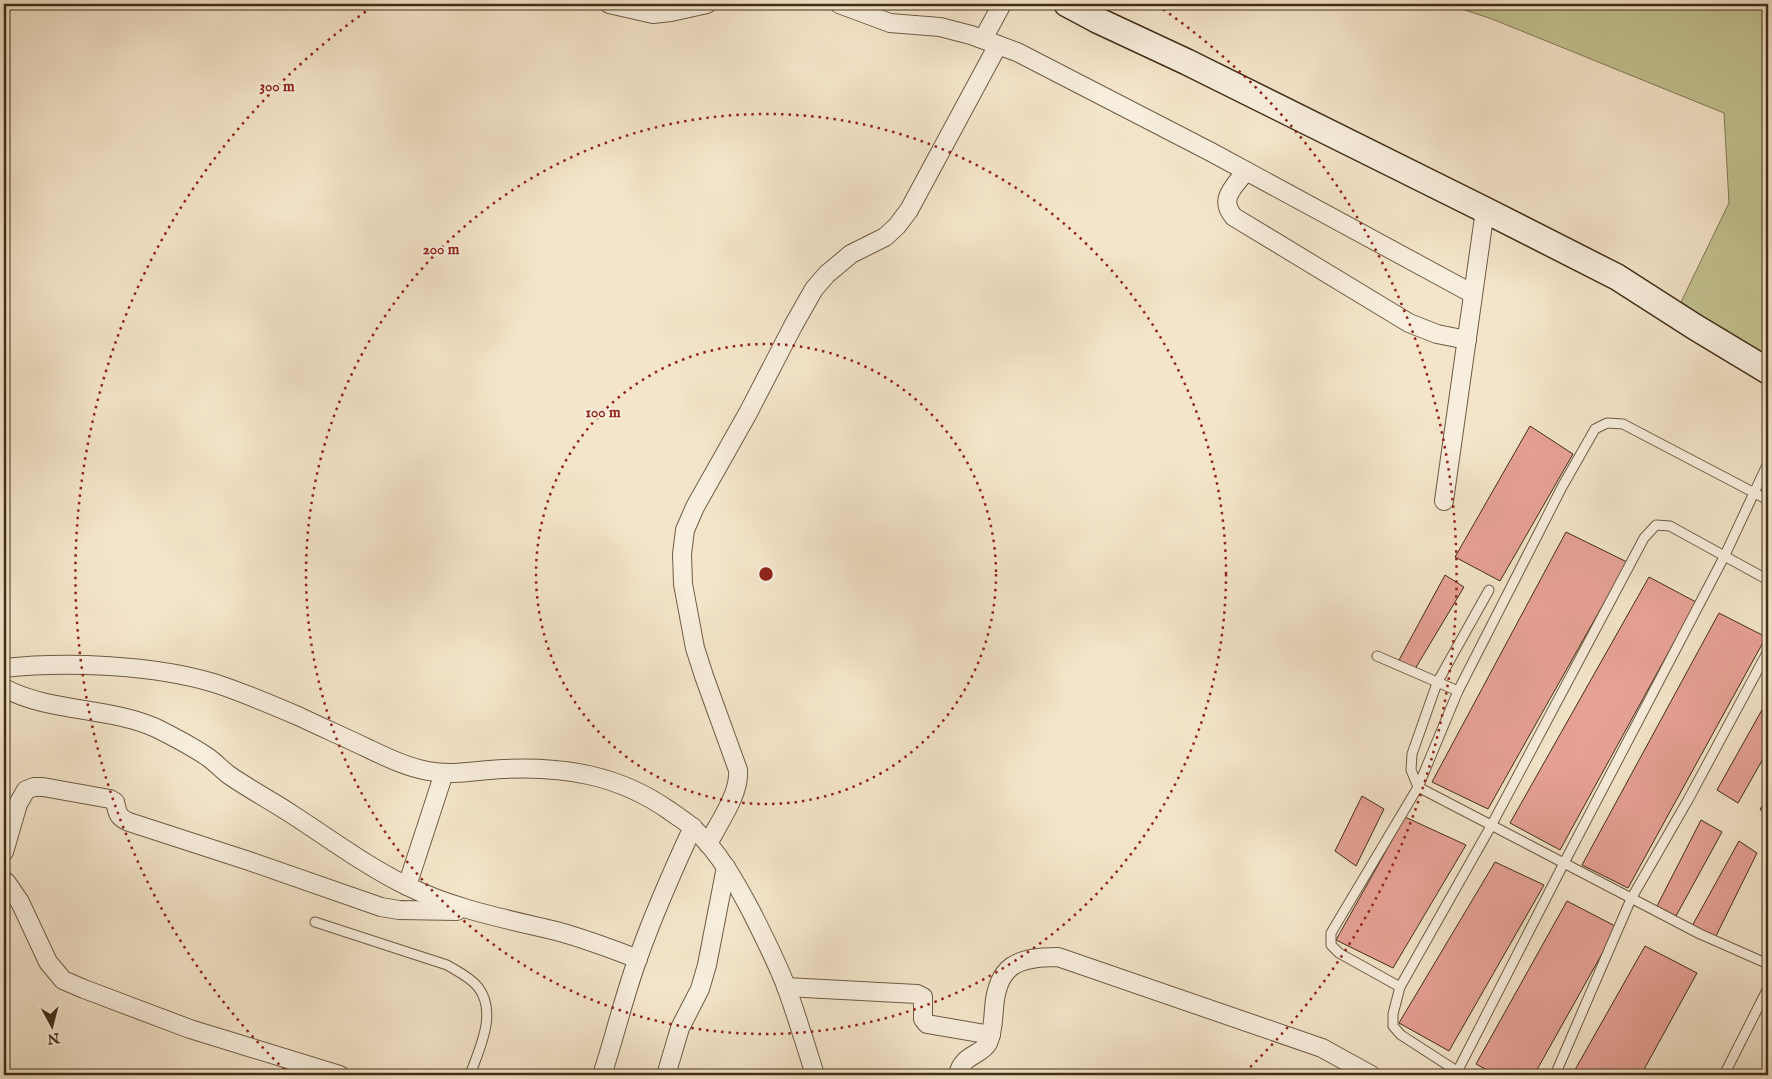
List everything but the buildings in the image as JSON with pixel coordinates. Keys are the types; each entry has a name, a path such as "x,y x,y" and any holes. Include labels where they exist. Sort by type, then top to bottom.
{"main road":[{"path":"1067,4 1617,277 1768,371"}],"street":[{"path":"609,4 653,14 707,4"},
{"path":"839,4 890,23 940,26 1017,52 1246,171 1473,294"},
{"path":"708,844 736,791 739,780 738,770 704,676 692,631 683,584 682,554 685,530 695,507 814,289 827,274 851,254 885,237 897,226 909,210 990,42 1002,4"},
{"path":"1246,171 1227,197 1226,204 1228,210 1234,217 1420,329 1467,340"},
{"path":"1444,502 1485,210"},
{"path":"4,668 52,665 128,668 175,674 203,681 253,698 401,763 428,771 459,774 501,769 537,768 566,770 602,778 638,792 693,827 726,867 764,936 786,987 815,1075"},
{"path":"4,688 15,694 58,705 126,717 186,743 345,851 407,886 473,912 553,930 599,944 638,959"},
{"path":"407,886 444,772"},
{"path":"4,852 18,804 26,790 34,787 43,787 110,799 115,802 117,814 121,819 381,907 399,910 473,912"},
{"path":"602,1075 619,1015 638,959 693,827"},
{"path":"666,1075 680,1028 700,989 708,965 726,867"},
{"path":"4,880 20,902 48,962 63,980 190,1029 340,1075"},
{"path":"958,1075 962,1064 970,1056 987,1045 991,1035 995,994 1003,974 1017,962 1040,957 1058,957 1322,1048 1371,1075"},
{"path":"786,987 918,994 923,997 923,1019 927,1024 991,1035"}],"lane":[{"path":"1400,987 1339,953 1332,945 1332,933 1418,788 1458,691 1537,535 1595,429 1607,423 1623,424 1768,500"},
{"path":"1768,463 1724,557 1564,863 1460,1074 1401,1035 1393,1026 1393,1014 1400,987 1491,826 1644,538 1656,525 1670,526 1724,557 1768,580"},
{"path":"1489,590 1437,683 1412,754 1412,770 1418,788 1700,934 1768,964"},
{"path":"1555,1075 1631,899 1688,800 1768,651"},
{"path":"1377,656 1458,691"},
{"path":"315,922 447,965 466,976 478,987 485,999 487,1014 485,1031 470,1075"},
{"path":"1724,1075 1768,988"}],"shaded area":[{"path":"1447,4 1768,4 1768,363 1681,302 1729,203 1724,113 1492,19"}]}
